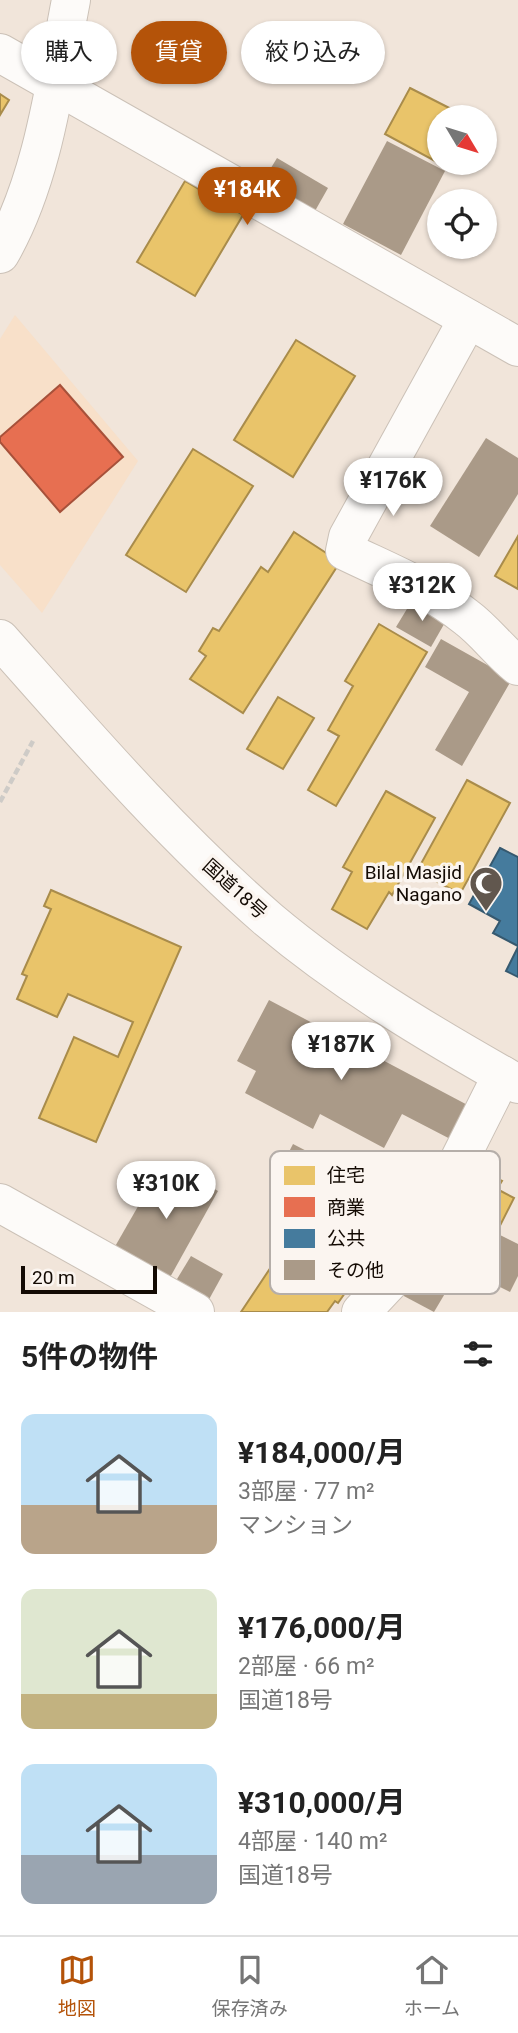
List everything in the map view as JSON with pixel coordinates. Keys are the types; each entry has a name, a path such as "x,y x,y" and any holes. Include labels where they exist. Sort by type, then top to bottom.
{"main road":[{"path":"67,21 71,0"},
{"path":"0,53 21,65"},
{"path":"0,254 40,152 54,84"},
{"path":"56,84 518,347"},
{"path":"468,319 348,537 345,551 439,597 469,618 503,655 518,666"},
{"name":"国道18号","path":"0,639 197,855 271,921 377,1001 510,1079"},
{"path":"470,1151 510,1079"},
{"path":"0,1203 195,1312"},
{"path":"361,1312 378,1294"}],"path":[{"path":"0,802 55,701"}],"shaded area":[{"path":"15,315 138,461 42,613 0,565 0,339"}],"building: 住宅":[{"path":"410,88 443,105 427,105 427,157 385,134"},
{"path":"0,94 9,100 0,115"},
{"path":"185,181 243,215 195,296 137,262"},
{"path":"296,340 355,376 293,477 234,440"},
{"path":"193,449 253,486 186,592 126,555"},
{"path":"294,532 340,562 243,713 190,679 206,656 199,651 213,628 219,631 261,567 268,572"},
{"path":"518,536 518,589 495,576"},
{"path":"379,624 427,652 336,806 308,790 339,736 328,730 353,686 345,681"},
{"path":"278,697 314,718 283,769 247,749"},
{"path":"467,780 510,803 460,894 417,871"},
{"path":"386,791 435,818 392,895 389,892 367,929 332,909 352,872 343,867"},
{"path":"51,890 181,947 96,1142 39,1118 74,1037 118,1057 133,1022 68,994 57,1017 17,999 27,976 22,974 51,909 44,906"},
{"path":"500,1191 514,1198 500,1226"},
{"path":"270,1268 270,1294 344,1294 327,1312 241,1312"}],"building: 商業":[{"path":"60,385 123,457 60,512 0,442 0,437"}],"building: 公共":[{"path":"500,848 518,857 518,946 493,933 500,921 469,904"},
{"path":"518,947 518,977 506,971"}],"building: その他":[{"path":"387,141 427,162 427,175 443,175 436,189 427,189 427,205 401,255 343,224"},
{"path":"277,158 328,188 315,211 263,181"},
{"path":"486,438 518,458 518,494 479,557 430,526"},
{"path":"413,599 447,619 431,647 396,627"},
{"path":"441,639 512,679 462,766 435,750 469,692 425,667"},
{"path":"269,1000 477,1110 458,1143 402,1114 384,1148 320,1114 313,1129 245,1093 256,1071 237,1061"},
{"path":"293,1144 307,1151 289,1151"},
{"path":"164,1161 218,1191 168,1281 113,1250"},
{"path":"500,1235 518,1244 518,1276 510,1292 500,1287"},
{"path":"191,1256 223,1274 207,1303 174,1284"},
{"path":"403,1294 445,1294 434,1312"}],"place":[{"name":"Bilal Masjid Nagano","path":"486,913"}]}
